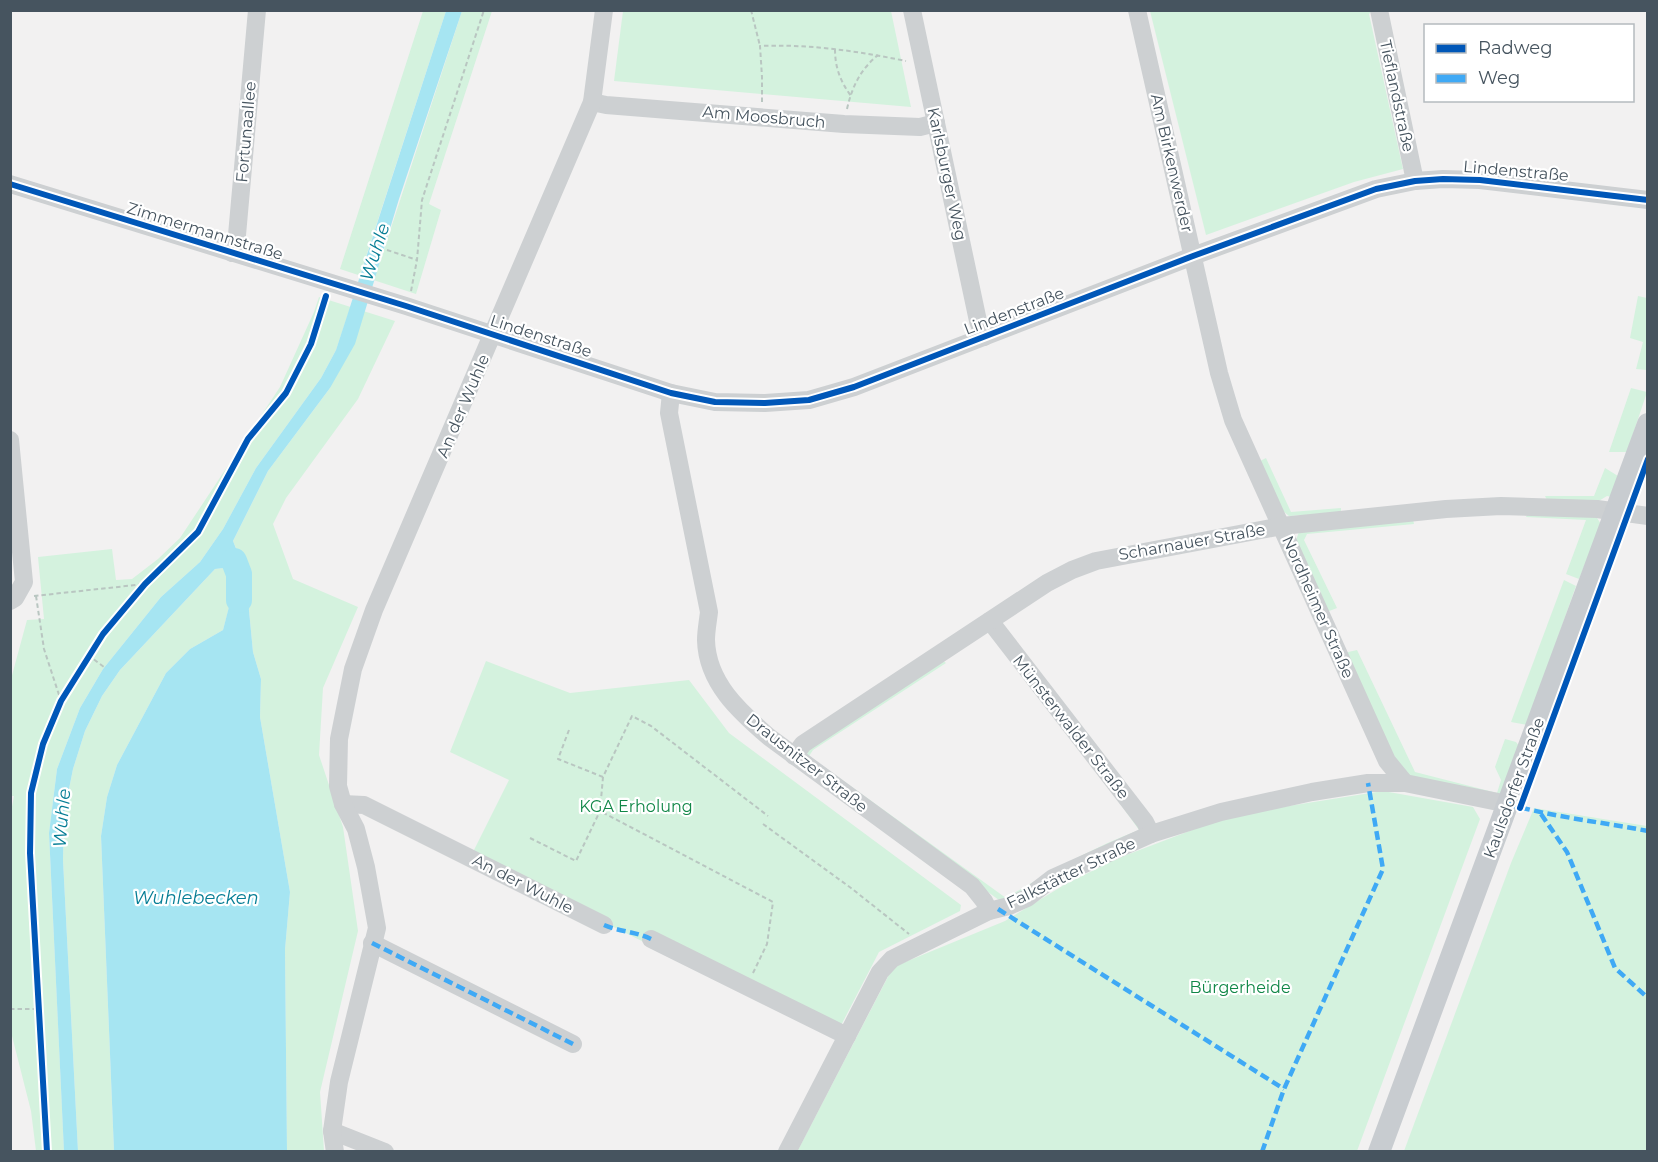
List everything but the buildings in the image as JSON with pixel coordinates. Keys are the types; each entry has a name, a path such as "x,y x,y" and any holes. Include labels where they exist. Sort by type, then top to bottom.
{"main road":[{"name":"Kaulsdorfer Straße","path":"1379,1152 1647,424"}],"street":[{"name":"Fortunaallee","path":"232,253 237,235 257,10"},
{"name":"An der Wuhle","path":"335,1152 332,1131 339,1082 377,928 366,867 356,829 343,804 338,786 339,739 352,669 374,610 494,335 592,102 603,10"},
{"name":"Karlsburger Weg","path":"912,10 978,321 984,337"},
{"name":"Am Birkenwerder","path":"1137,10 1220,373 1233,420"},
{"name":"Tieflandstraße","path":"1379,10 1415,181"},
{"name":"Am Moosbruch","path":"592,102 844,124 920,127 936,123"},
{"name":"Lindenstraße","path":"401,299 494,335 672,393 715,402 765,403 809,400 854,387 1193,256 1366,193 1415,181 1480,180 1647,200"},
{"name":"Zimmermannstraße","path":"10,184 232,253 331,291 401,299"},
{"name":"Drausnitzer Straße","path":"672,393 669,413 709,612 706,641 709,660 715,676 735,706 794,756 972,886 989,911"},
{"name":"Nordheimer Straße","path":"1233,420 1387,761 1405,783"},
{"path":"10,440 24,582 13,599"},
{"name":"Scharnauer Straße","path":"794,756 803,744 1047,583 1096,561 1282,526 1413,512 1490,506 1596,509 1647,516"},
{"name":"Münsterwalder Straße","path":"990,621 1145,822 1151,834"},
{"path":"1368,783 1387,761"},
{"name":"Falkstätter Straße","path":"788,1152 880,972 892,959 989,911 1010,906 1027,898 1053,878 1151,834 1221,812 1312,792 1368,783 1405,783 1508,804"},
{"name":"An der Wuhle","path":"343,804 364,805 604,925"},
{"path":"651,939 847,1036"},
{"path":"372,944 573,1044"},
{"path":"332,1131 385,1152"}],"path":[{"path":"401,299 417,260 422,200 484,10"},
{"path":"750,10 760,46 761,117"},
{"path":"760,46 795,45 835,48 924,64"},
{"path":"835,48 838,73 851,96"},
{"path":"844,124 851,96 861,71 878,55"},
{"path":"387,250 417,260"},
{"path":"47,1152 31,886 31,793 42,744 62,701 88,655 103,634 145,584 198,532 248,439 286,393 311,344 331,291"},
{"path":"62,701 44,649 36,596 145,584"},
{"path":"88,655 104,667"},
{"path":"530,837 576,861 600,811 603,777 632,716 651,726 768,816"},
{"path":"569,730 558,759 603,777"},
{"path":"600,811 773,902 767,944 751,978"},
{"path":"763,824 911,936 917,946"},
{"path":"10,1009 38,1009"}],"green space":[{"path":"423,11 446,11 360,275 374,280 462,11 492,11 429,204 441,210 416,294 340,269"},
{"path":"623,11 891,11 911,107 614,81"},
{"path":"1150,11 1372,11 1369,14 1403,169 1354,182 1206,235"},
{"path":"1638,296 1647,298 1647,370 1636,369 1643,342 1630,338"},
{"path":"319,297 395,321 358,399 286,498 273,524 293,579 358,607 323,688 319,755 343,827 358,931 320,1092 324,1151 287,1151 285,950 290,892 260,717 261,679 253,652 248,600 231,600 223,630 190,649 166,673 117,765 107,797 101,836 114,1151 78,1151 63,860 64,814 73,769 85,731 102,696 120,670 215,569 224,568 232,576 232,595 246,596 245,570 233,541 268,471 330,388 350,308 336,350 321,378 256,468 223,529 200,562 161,597 103,669 80,708 57,769 49,833 64,1151 36,1151 31,1111 11,1032 10,817 14,796 11,796 11,679 27,620 44,619 38,557 112,549 116,580 132,579 158,559 180,538 280,387"},
{"path":"1631,388 1647,392 1627,452 1609,452"},
{"path":"1266,458 1291,512 1341,508 1341,513 1289,516 1283,511 1258,462"},
{"path":"1605,468 1618,476 1612,497 1607,496 1597,502 1547,500 1545,496 1594,496"},
{"path":"1528,513 1597,518 1601,524 1579,579 1566,574 1586,520 1526,517"},
{"path":"1413,519 1414,524 1307,534 1304,540 1337,608 1324,613 1296,540 1299,532"},
{"path":"1564,580 1576,586 1527,725 1511,722"},
{"path":"1357,650 1415,772 1497,793 1501,780 1495,767 1505,739 1516,742 1519,746 1501,794 1409,777 1401,772 1344,653"},
{"path":"941,659 946,663 813,750 809,756 1006,898 1071,861 1139,830 1106,784 1112,786 1145,832 1062,872 1025,896 1003,903 809,761 807,754 810,747"},
{"name":"KGA Erholung","path":"486,661 570,693 689,680 729,733 961,905 960,911 879,952 835,1037 471,856 509,780 450,752"},
{"name":"Bürgerheide","path":"1383,791 1473,807 1480,819 1357,1151 797,1152 893,967 1005,921 1064,885 1116,859 1213,822 1276,808"},
{"path":"1534,808 1647,826 1647,1151 1404,1151 1511,863"}],"water":[{"path":"446,11 462,11 399,199 355,344 330,388 268,471 233,541 245,571 247,596 232,595 232,576 224,568 215,569 120,670 102,696 85,731 73,769 64,814 63,860 78,1151 64,1152 49,833 57,769 80,708 103,669 161,597 200,562 223,529 256,468 321,378 336,350"},
{"name":"Wuhlebecken","path":"231,599 248,600 253,652 261,679 260,717 290,892 285,950 287,1151 114,1151 101,836 107,797 117,765 166,673 190,649 223,630"}],"waterway":[{"name":"Wuhle","path":"234,561 239,574 239,600"}],"marked path":[{"path":"1262,1152 1284,1089 1383,869 1368,783"},
{"path":"1508,804 1560,816 1648,831"},
{"path":"1541,814 1567,852 1615,968 1648,998"},
{"path":"998,909 1284,1089"},
{"path":"604,925 651,939"},
{"path":"372,943 573,1044"}],"cycle path":[{"path":"10,184 406,306 671,393 715,402 765,403 809,400 854,387 1193,256 1376,189 1415,181 1480,180 1648,200"},
{"path":"47,1152 30,853 31,793 43,744 61,701 103,634 145,584 198,532 248,439 286,393 311,344 326,296"},
{"path":"1520,808 1648,459"}]}
